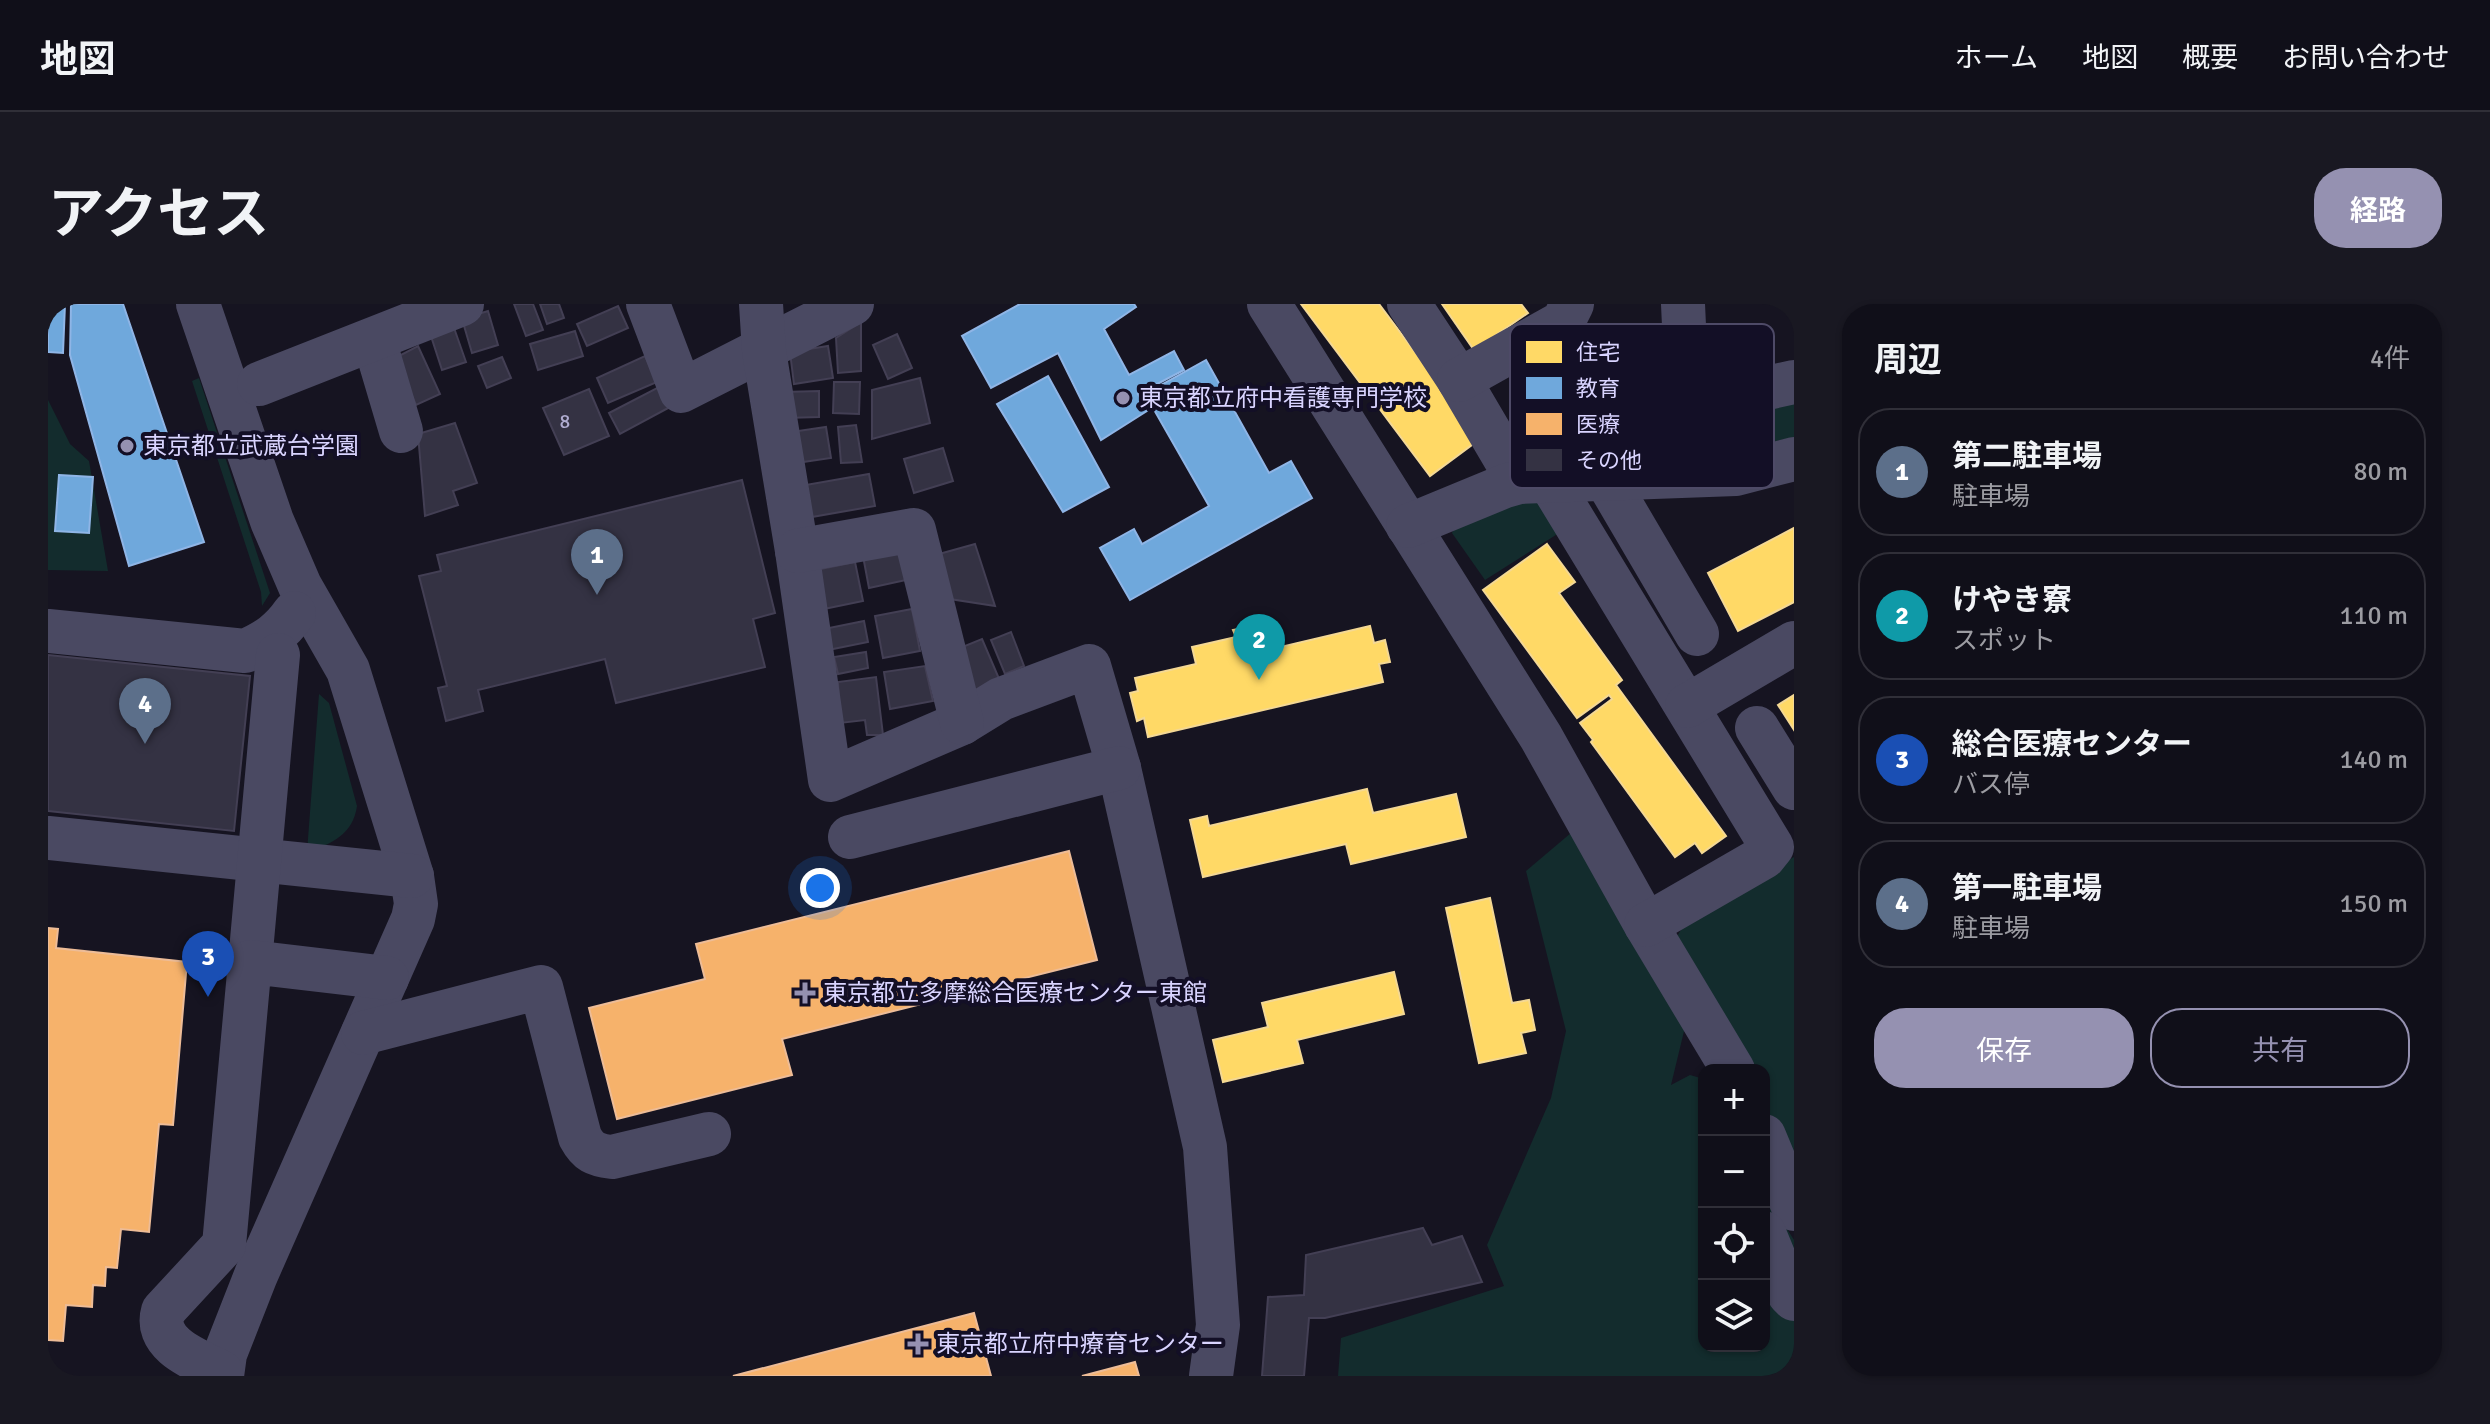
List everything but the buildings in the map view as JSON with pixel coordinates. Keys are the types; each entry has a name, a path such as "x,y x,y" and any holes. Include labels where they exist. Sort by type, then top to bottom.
{"street":[{"path":"198,304 272,521 300,586 348,670 412,876 416,904 413,919 256,1275 219,1375 183,1353 164,1336 160,1320 163,1311 224,1245 259,860 261,653 265,642 285,627 297,607 300,586"},
{"path":"259,384 462,304"},
{"path":"648,304 681,391 852,304"},
{"path":"761,304 764,351 830,780 962,723 1001,699 1089,666 1119,768 1205,1147 1218,1325 1211,1376"},
{"path":"1269,304 1541,737 1646,925 1729,1064"},
{"path":"1409,304 1459,380 1510,448"},
{"path":"1559,324 1572,304"},
{"path":"1683,304 1684,324"},
{"path":"374,340 401,431"},
{"path":"1459,380 1510,352"},
{"path":"1774,386 1794,382"},
{"path":"1774,464 1794,459"},
{"path":"1408,526 1510,485"},
{"path":"1539,488 1687,706 1772,847 1764,857 1646,925"},
{"path":"1611,488 1697,634"},
{"path":"797,551 914,530 962,723"},
{"path":"48,631 343,661"},
{"path":"1687,706 1794,643"},
{"path":"1757,728 1794,788"},
{"path":"850,837 1119,768"},
{"path":"337,868 356,859 374,842 386,820 390,804"},
{"path":"48,838 412,876"},
{"path":"250,962 387,978"},
{"path":"363,1033 541,987 580,1137 586,1148 597,1155 612,1157 709,1134"},
{"path":"1770,1151 1794,1209"},
{"path":"1770,1248 1789,1294 1794,1299"}],"green space":[{"path":"199,378 270,593 262,606 261,592 192,381"},
{"path":"1794,396 1794,437 1774,442 1774,401"},
{"path":"48,400 70,444 89,461 108,571 48,570"},
{"path":"1526,498 1538,500 1559,533 1485,580 1452,533 1456,524"},
{"path":"319,694 329,703 357,806 346,831 307,852"},
{"path":"1578,827 1686,1023 1671,1085 1690,1075 1698,1077 1698,1352 1770,1352 1770,1182 1794,1240 1794,1376 1338,1376 1341,1338 1504,1286 1487,1245 1551,1098 1566,1031 1526,871"},
{"path":"1794,857 1794,1165 1770,1121 1770,1064 1739,1064 1674,942 1689,915"}],"place":[{"name":"東京都立府中看護専門学校","path":"1123,398"},
{"name":"東京都立武蔵台学園","path":"127,446"},
{"name":"第二駐車場","path":"597,595"},
{"name":"けやき寮","path":"1259,680"},
{"name":"第一駐車場","path":"145,744"},
{"name":"東京都立多摩総合医療センター東館","path":"805,993"},
{"name":"総合医療センター","path":"208,997"},
{"name":"東京都立府中療育センター","path":"918,1344"}]}
